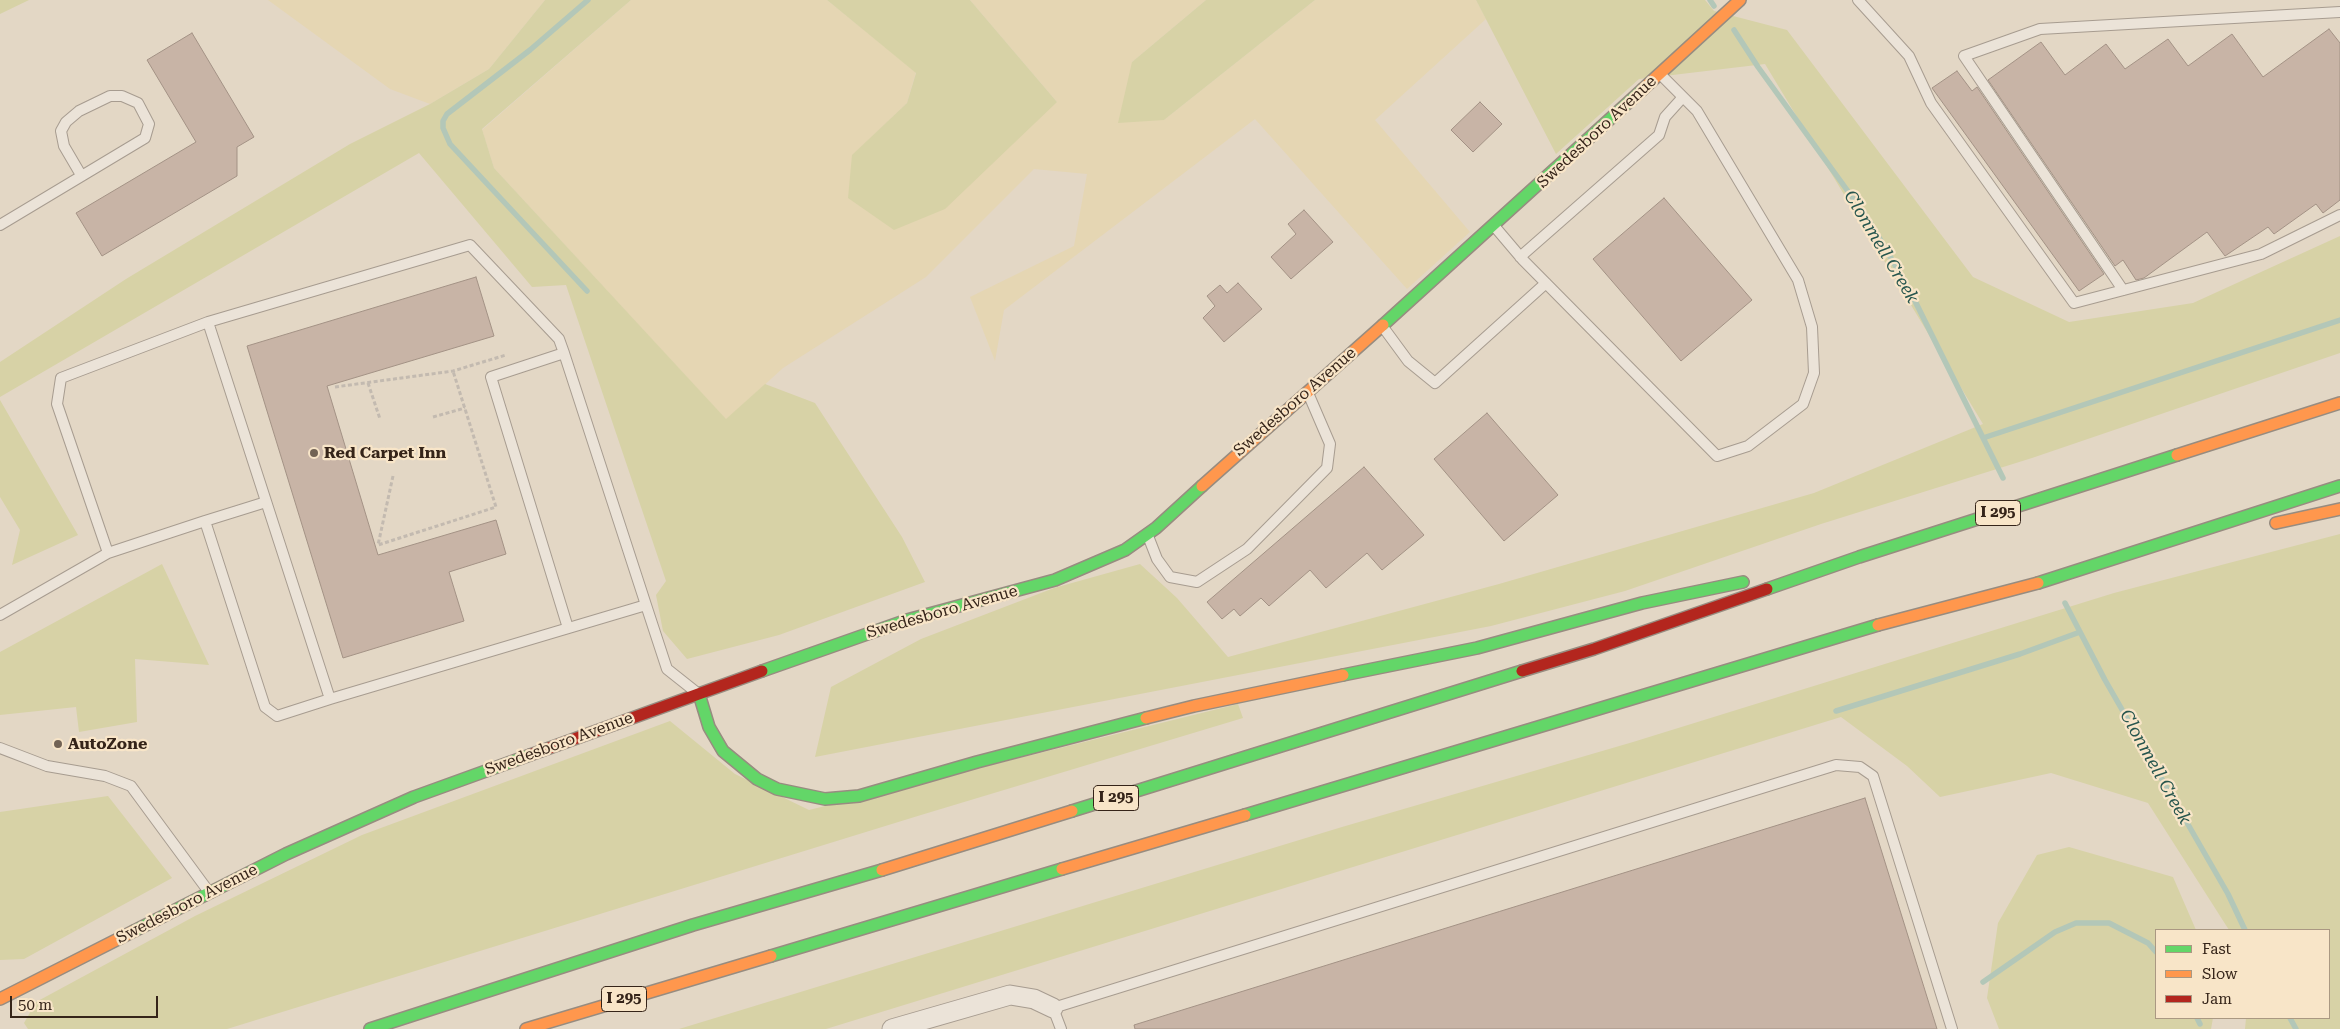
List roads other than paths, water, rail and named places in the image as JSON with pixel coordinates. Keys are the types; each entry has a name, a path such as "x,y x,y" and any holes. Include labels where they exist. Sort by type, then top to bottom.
{"main road":[{"name":"Swedesboro Avenue","path":"0,999 286,854 414,797 597,729 907,620 1073,574 1125,550 1148,535 1382,327 1740,0"},
{"name":"I 295","path":"370,1029 693,925 794,897 1594,649 1859,557 2340,404"},
{"name":"I 295","path":"526,1029 1879,624 2019,589 2340,486"},
{"path":"2265,525 2340,509"},
{"path":"2157,545 2247,529"},
{"path":"699,694 709,727 723,751 758,779 777,789 799,795 825,799 843,798 859,796 977,762 1194,706 1477,648 1642,603 1859,557"},
{"path":"561,1029 723,969"}],"street":[{"path":"892,1029 1010,995 1034,999 1053,1008"}],"lane":[{"path":"1858,0 1909,56 1931,103 2074,302 2261,254 2340,215"},
{"path":"2123,290 1964,56 2040,29 2340,12"},
{"path":"1494,226 1546,283 1717,456 1748,446 1802,404 1814,373 1812,327 1798,280 1697,111 1660,74"},
{"path":"0,224 145,138 149,124 138,103 122,96 110,96 79,111 66,122 61,131 64,146 81,175"},
{"path":"1520,256 1659,135 1665,116 1683,97"},
{"path":"108,554 57,404 61,378 208,322 470,245 559,339 667,669 699,694"},
{"path":"1382,327 1408,361 1435,383 1546,283"},
{"path":"208,322 330,699"},
{"path":"564,353 491,377 568,628"},
{"path":"1148,535 1157,559 1170,577 1197,582 1247,549 1327,468 1330,444 1308,392"},
{"path":"0,615 108,554 266,502"},
{"path":"205,521 265,707 277,716 646,605"},
{"path":"0,748 47,766 106,776 131,786 210,892"},
{"path":"1061,1029 1053,1008 1836,765 1860,767 1874,776 1952,1029"}],"waterway":[{"path":"587,291 450,144 443,128 443,121 447,114 530,50 588,0"},
{"name":"Clonmell Creek","path":"1710,0 1714,6"},
{"name":"Clonmell Creek","path":"1734,30 1758,67 1868,219 1908,287 2003,478"},
{"path":"1983,438 2340,320"},
{"name":"Clonmell Creek","path":"2065,603 2105,680 2228,894 2245,929"},
{"path":"1836,711 2020,654 2080,632"},
{"path":"1983,982 2055,932 2076,923 2109,923 2148,943 2155,951"},
{"path":"2198,1019 2200,1024"},
{"name":"Clonmell Creek","path":"2291,1019 2296,1029"}],"place":[{"name":"Red Carpet Inn","path":"314,453"},
{"name":"AutoZone","path":"58,744"}]}
